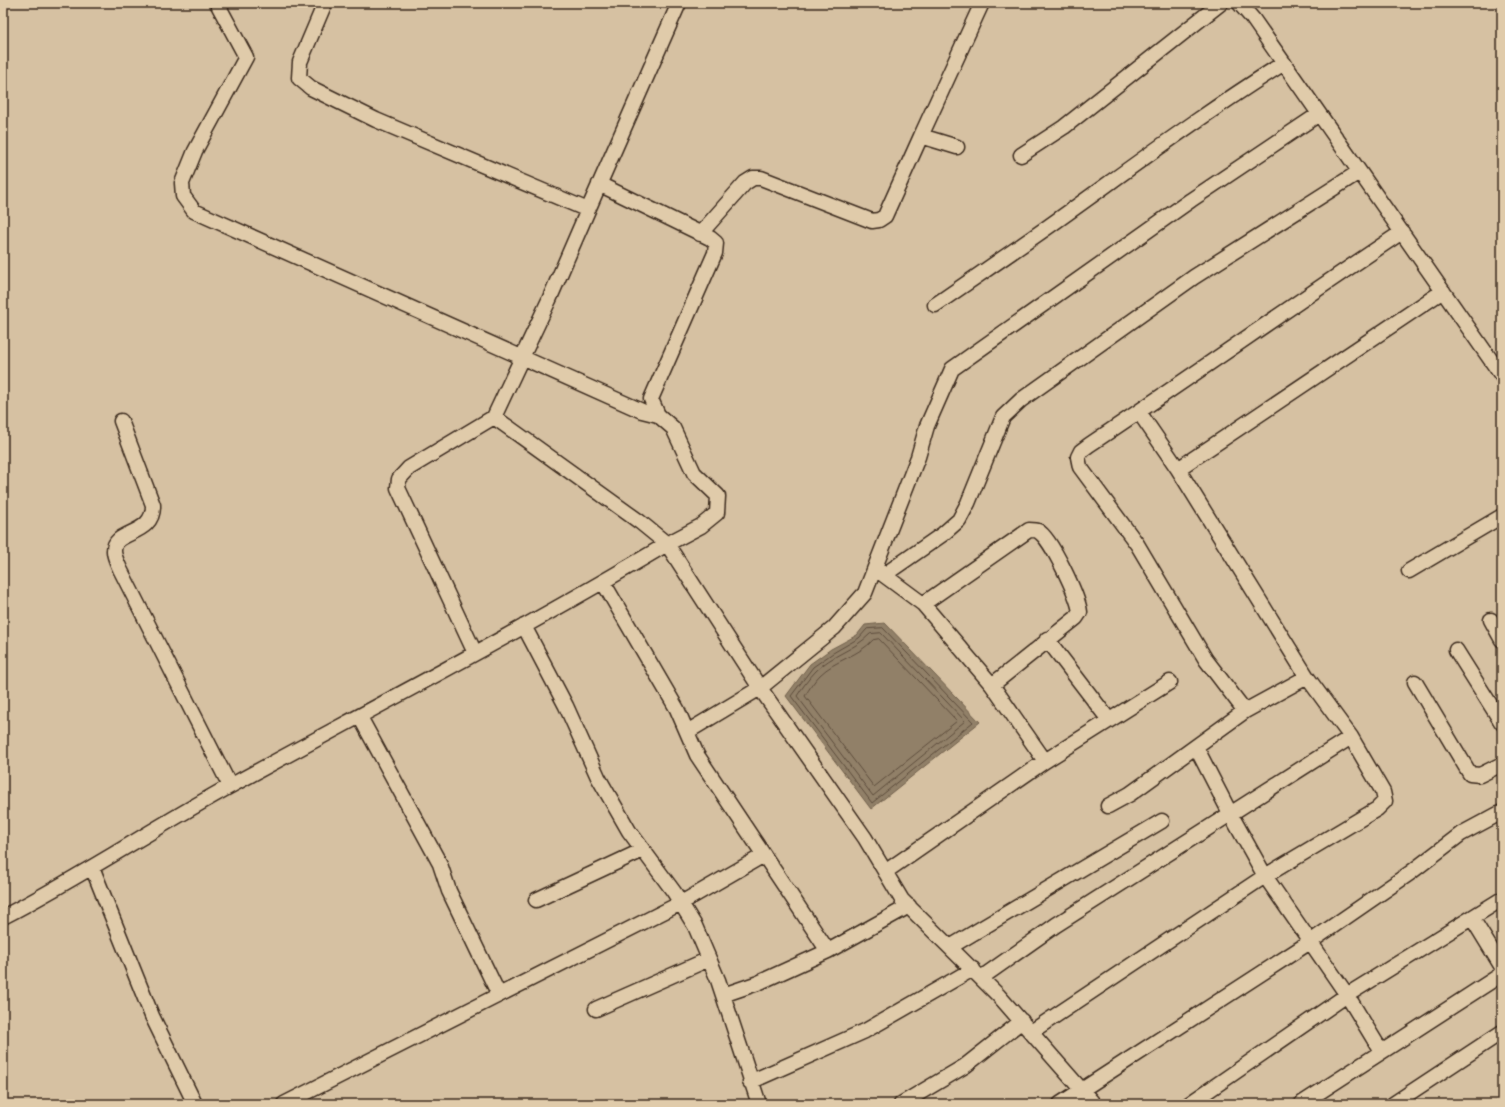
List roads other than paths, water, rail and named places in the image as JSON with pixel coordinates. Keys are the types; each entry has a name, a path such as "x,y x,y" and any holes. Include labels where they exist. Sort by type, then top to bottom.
{"street":[{"path":"217,3 246,57 194,151 182,183 182,196 194,211 642,411 658,414"},
{"path":"325,3 300,62 299,78 311,88 376,120 588,210"},
{"path":"475,653 398,488 398,479 409,468 494,417 549,300 679,3"},
{"path":"700,234 753,178 761,178 872,221 879,220 885,216 982,3"},
{"path":"1021,155 1064,127 1221,3"},
{"path":"1239,3 1253,19 1502,376"},
{"path":"935,305 1045,229 1089,196 1236,93 1284,63"},
{"path":"687,732 760,688 834,628 865,593 879,572 927,426 952,369 1191,200 1319,114"},
{"path":"921,136 957,147"},
{"path":"879,572 943,534 959,520 968,502 1003,417 1021,400 1194,278 1359,172"},
{"path":"3,917 230,786 360,717 603,582 667,544 701,526 717,513 718,496 694,473 673,428 658,414 651,399 715,253 716,243 710,238 599,184"},
{"path":"1245,712 1206,660 1137,544 1080,467 1078,457 1081,451 1288,308 1402,232"},
{"path":"1178,469 1443,291"},
{"path":"901,1104 965,1066 1265,876 1377,809 1385,801 1383,792 1351,737 1307,677 1178,469 1138,412"},
{"path":"494,417 640,522 667,544 760,688 865,838 902,900 1027,1026 1094,1104"},
{"path":"122,421 153,505 153,513 152,518 145,526 118,540 114,552 120,569 230,786"},
{"path":"1408,571 1502,516"},
{"path":"923,604 1029,530 1038,531 1046,538 1063,568 1079,605 1080,612 1076,618 992,685"},
{"path":"879,572 923,604 992,685 1045,761"},
{"path":"603,582 651,667 677,709 697,755 828,951"},
{"path":"1491,620 1502,640"},
{"path":"524,626 566,706 598,777 630,831 681,903 695,926 723,995 750,1082 759,1104"},
{"path":"1048,639 1109,720"},
{"path":"1456,650 1502,723"},
{"path":"1108,806 1130,794 1245,712 1307,677"},
{"path":"886,872 1045,761 1170,682"},
{"path":"1415,682 1470,774 1480,775 1502,764"},
{"path":"360,717 440,864 449,891 499,995"},
{"path":"750,1082 865,1031 977,974 1351,737"},
{"path":"1196,747 1265,876 1347,996 1381,1051"},
{"path":"1060,1104 1310,942 1410,873 1461,834 1502,812"},
{"path":"950,947 1162,821"},
{"path":"536,900 643,850"},
{"path":"284,1104 681,903 764,855"},
{"path":"92,867 152,1016 195,1104"},
{"path":"1189,1104 1347,996 1502,899"},
{"path":"723,995 758,983 828,951 909,906"},
{"path":"1472,918 1502,967"},
{"path":"596,1009 709,959"},
{"path":"1301,1104 1499,976 1502,971"},
{"path":"1395,1103 1500,1037"}],"water":[{"path":"885,623 980,722 871,809 786,696 810,664 831,649 857,635 865,625"}]}
